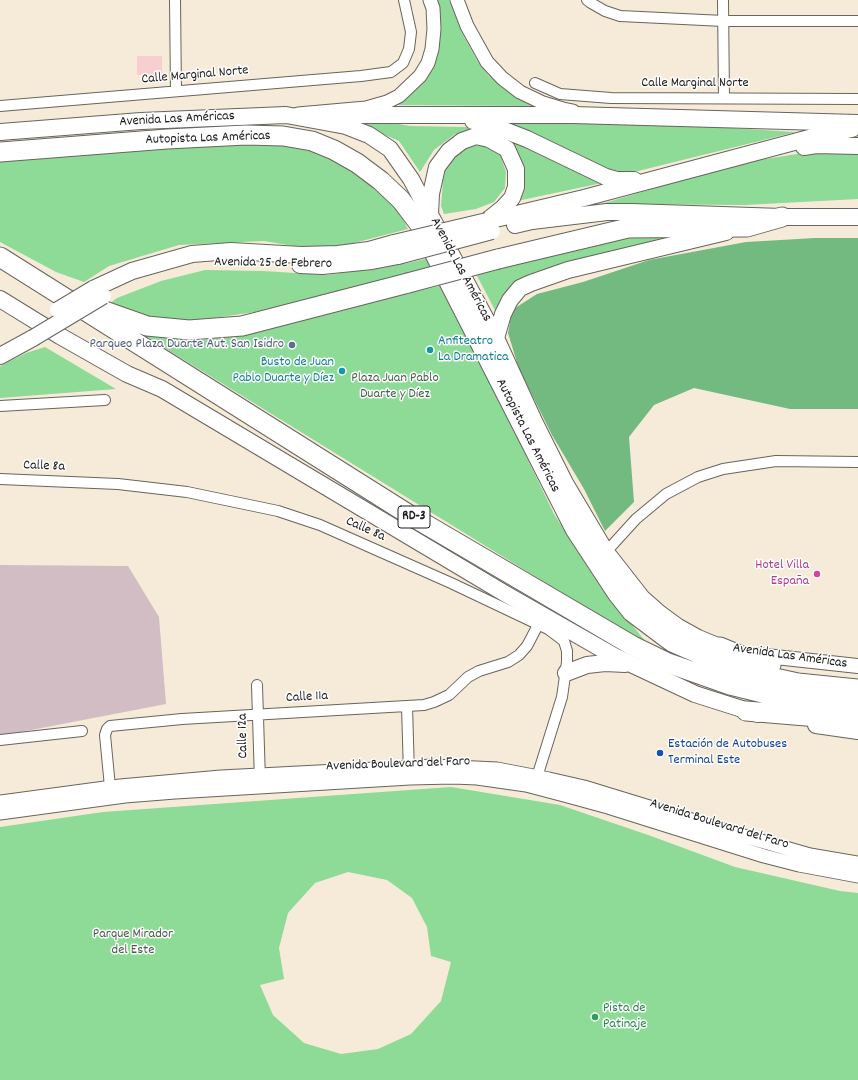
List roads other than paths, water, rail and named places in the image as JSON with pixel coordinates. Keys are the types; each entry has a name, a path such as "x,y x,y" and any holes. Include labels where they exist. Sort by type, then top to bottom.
{"highway":[{"name":"Autopista Las Américas","path":"0,152 167,139 246,135 283,136 312,141 334,150 357,163 386,185 401,200 420,225 575,529 617,593 632,612 672,642 734,669 798,683 858,689"},
{"path":"62,296 147,326 189,330 242,326 498,259 628,228 747,227 782,218"},
{"name":"RD-3","path":"0,257 408,514 633,646 668,663 730,685 787,699 858,708"},
{"path":"720,647 749,659 779,666 858,676"},
{"path":"746,711 858,720"}],"main road":[{"path":"286,115 573,115 622,118 858,123"},
{"name":"Avenida Las Américas","path":"0,132 141,121 286,115 346,126 369,135 390,149 411,179 496,338 534,421 565,483 606,552 642,598 678,627 698,638 720,647 778,658 858,666"},
{"path":"442,115 491,125 527,139 612,179 636,180 677,174"},
{"path":"489,226 584,198 813,136 858,128"},
{"path":"430,214 431,194 436,166 449,151 462,141 476,136 489,139 507,149 516,169 516,187 512,198 489,226"},
{"path":"751,154 816,145 858,146"},
{"path":"489,226 607,212 782,218 858,216"},
{"name":"Avenida 25 de Febrero","path":"0,356 29,335 98,293 143,276 193,264 238,260 322,266 372,261 396,249 489,226"},
{"path":"496,338 503,314 510,300 520,288 531,283 568,270 747,227"},
{"path":"0,299 60,336 127,374 162,389 567,636 695,694 746,711 788,721 858,731"},
{"name":"Avenida 25 de Febrero","path":"0,345 29,335"},
{"path":"566,672 593,664 631,664"}],"street":[{"path":"175,0 176,91"},
{"name":"Calle Marginal Norte","path":"0,106 361,76 391,72 403,63 409,49 411,32 404,0"},
{"path":"286,115 366,108 387,102 399,96 420,76 428,63 432,49 434,29 433,8 430,0"},
{"path":"457,0 467,26 487,62 502,78 520,92 543,103 563,109 622,118"},
{"path":"587,0 590,4 620,16 724,21 858,20"},
{"path":"723,0 724,98"},
{"name":"Calle Marginal Norte","path":"535,83 560,94 611,98 858,99"},
{"path":"0,406 105,400"},
{"path":"606,552 636,520 666,494 698,477 723,468 770,462 858,462"},
{"name":"Calle 8a","path":"0,479 118,484 187,492 278,511 328,528 451,583 538,625 567,636"},
{"name":"Calle 11a","path":"110,787 105,735 110,726 182,718 424,705 449,695 468,677 479,671 508,662 519,655 527,646 538,625"},
{"path":"537,777 562,697 566,672 567,636"},
{"name":"Calle 12a","path":"257,685 260,781"},
{"path":"407,706 409,773"},
{"path":"0,740 82,731"},
{"name":"Avenida Boulevard del Faro","path":"409,773 434,766 497,769 537,777 584,787 747,838 810,854 858,863"},
{"name":"Avenida Boulevard del Faro","path":"0,813 125,796 260,781 409,773 446,777 476,778 526,785 608,807 764,856 806,867 858,876"},
{"name":"Avenida Boulevard del Faro","path":"0,802 110,787 221,777 260,781"}],"place":[{"name":"Parqueo Plaza Duarte Aut. San Isidro","path":"292,345"},
{"name":"Anfiteatro La Dramatica","path":"430,350"},
{"name":"Busto de Juan Pablo Duarte y Díez","path":"342,371"},
{"name":"Hotel Villa España","path":"817,574"},
{"name":"Estación de Autobuses Terminal Este","path":"660,753"},
{"name":"Pista de Patinaje","path":"595,1017"}],"park label":[{"name":"Plaza Juan Pablo Duarte y Díez","path":"395,388"},
{"name":"Parque Mirador del Este","path":"133,944"}]}
